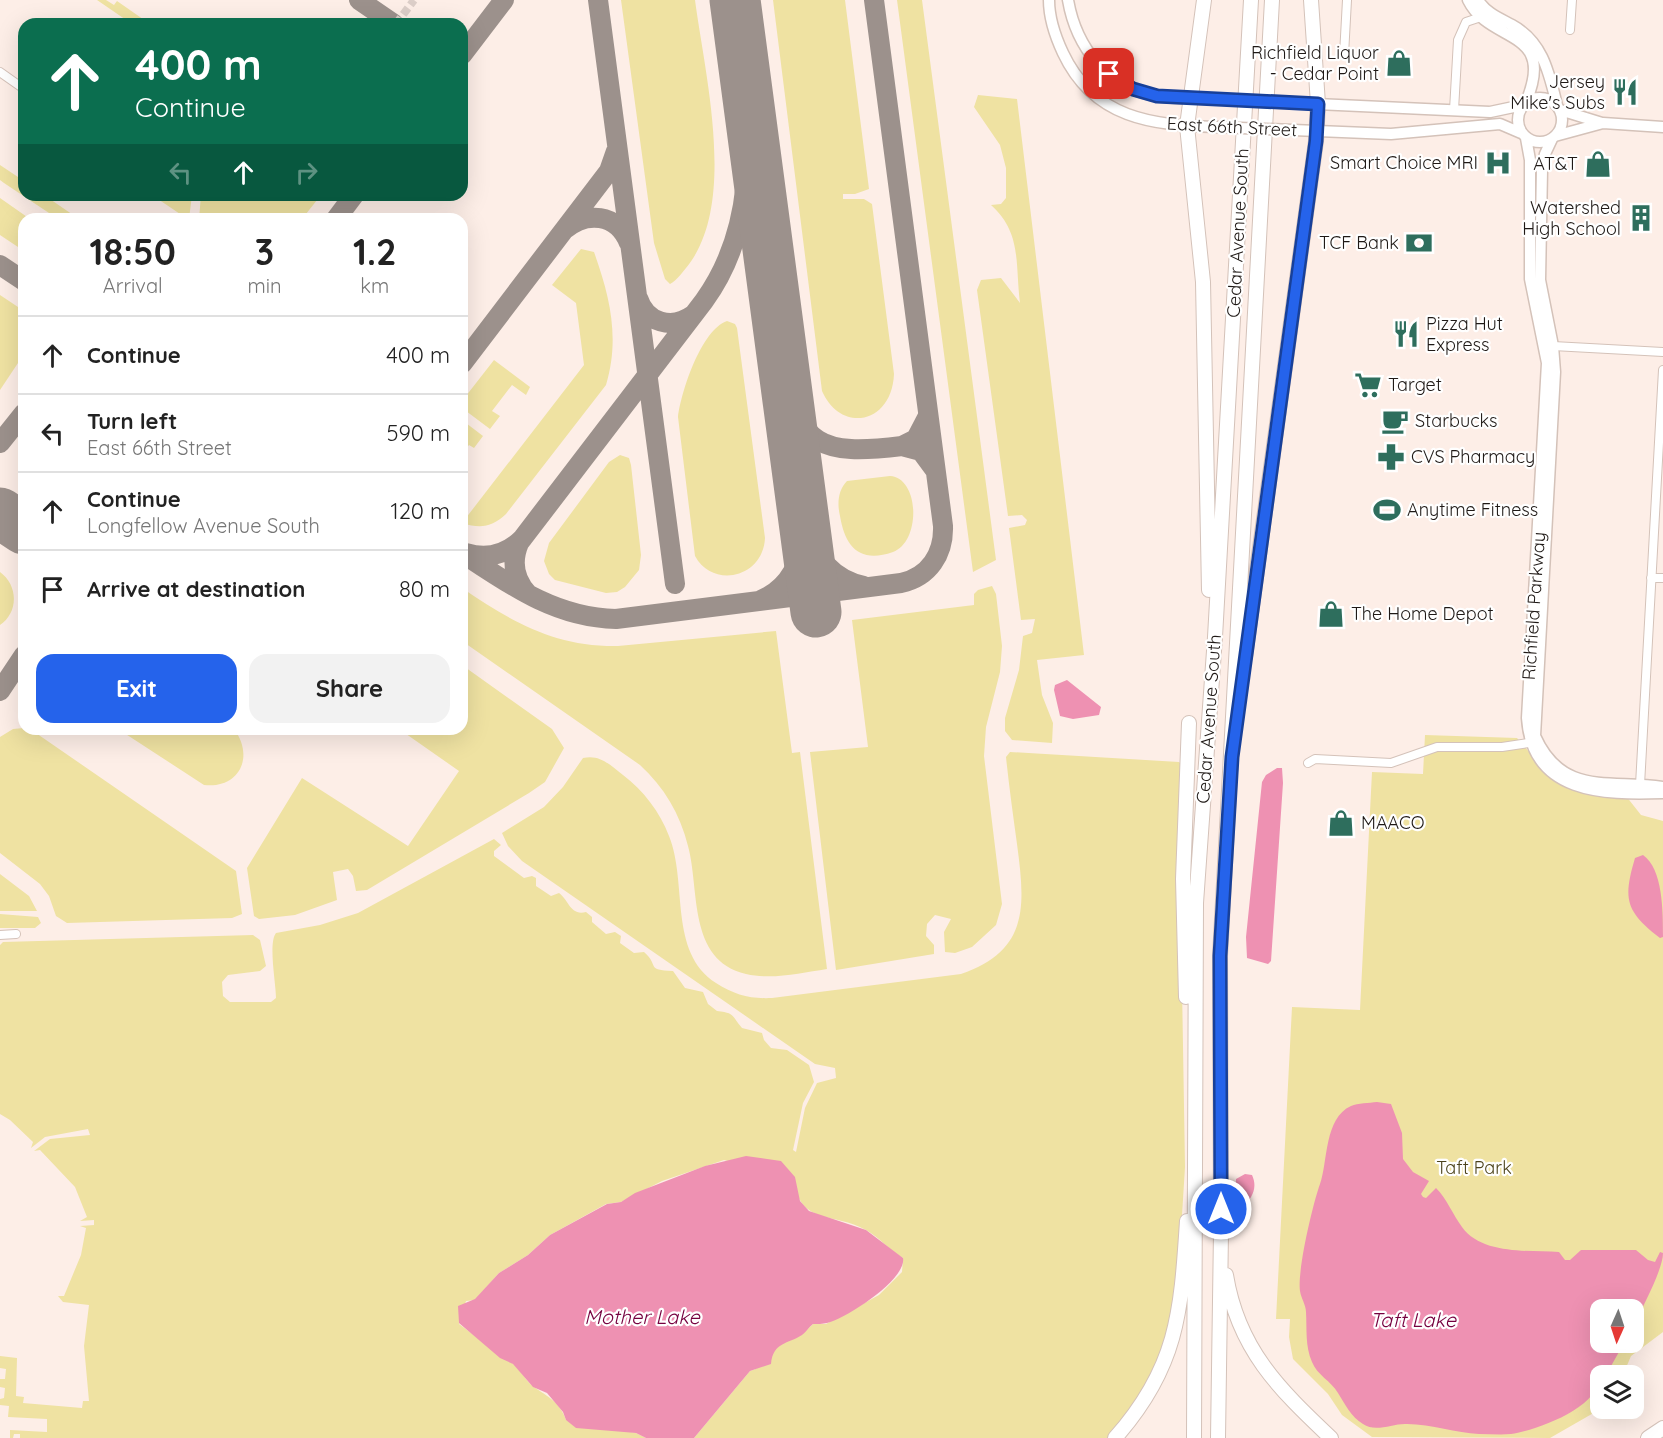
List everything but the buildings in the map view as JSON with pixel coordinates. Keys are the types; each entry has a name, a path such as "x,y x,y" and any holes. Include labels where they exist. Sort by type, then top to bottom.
{"highway":[{"path":"1204,0 1187,126 1203,282 1209,551 1206,754"},
{"name":"Cedar Avenue South","path":"1194,1438 1196,903 1251,0"},
{"name":"Cedar Avenue South","path":"1218,1438 1221,1232 1220,956 1272,0"},
{"path":"1232,757 1316,131 1318,104 1311,0"},
{"path":"1189,723 1183,879 1187,1027 1194,1081"},
{"path":"1115,1438 1153,1388 1172,1344 1181,1297 1194,1135"},
{"path":"1221,1232 1232,1303 1247,1342 1279,1388 1331,1438"},
{"path":"1648,1438 1663,1429"},
{"path":"1652,1438 1663,1429"}],"street":[{"name":"East 66th Street","path":"1049,0 1055,35 1069,66 1087,89 1111,107 1141,120 1187,126 1391,134 1500,124 1523,135"},
{"name":"East 66th Street","path":"1068,0 1076,29 1090,56 1109,74 1145,93 1189,98 1497,112 1525,103"},
{"path":"1344,55 1347,0"},
{"path":"1468,0 1481,17 1511,34 1529,51 1534,62 1534,81 1517,118 1523,135 1539,142 1603,123"},
{"path":"1478,0 1490,14 1525,33 1538,47 1545,61 1562,124 1554,137"},
{"path":"1570,30 1572,0"},
{"path":"1454,110 1458,40 1466,22 1481,17"},
{"path":"0,72 18,85"},
{"path":"1525,103 1539,97 1558,108 1603,123 1663,126"},
{"name":"Richfield Parkway","path":"1523,135 1530,159 1530,279 1547,363 1527,718 1534,742 1552,774 1571,785 1595,790 1663,793"},
{"name":"Richfield Parkway","path":"1554,137 1543,161 1541,291 1553,346 1555,372 1534,742 1550,761 1573,778 1593,783 1663,787"},
{"path":"1530,192 1535,230 1543,234"},
{"path":"1553,346 1663,352"},
{"path":"1640,785 1663,370"},
{"path":"1651,578 1663,578"},
{"path":"1308,763 1315,759 1391,763 1437,747 1502,747 1534,742"},
{"path":"0,934 16,934"}],"green space":[{"path":"97,0 106,0 114,5 117,1 141,18 123,18"},
{"path":"621,0 695,0 714,139 714,176 711,210 702,242 686,268 670,284 665,279 654,243"},
{"path":"773,0 845,0 869,189 855,194 843,194 843,199 864,199 872,204 894,374 891,391 885,404 875,413 864,417 853,418 841,414 830,405 822,391"},
{"path":"897,0 922,0 996,560 973,572"},
{"path":"978,95 1017,99 1084,655 1037,660 1042,695 1053,723 1052,743 1012,740 1005,731 1005,718 1019,670 1023,636 1032,633 1035,619 1021,620 1009,528 1025,525 1027,520 1022,515 1008,516 977,290 981,280 1001,278 1020,303 1017,262 1012,238 1008,226 991,205 1001,204 1006,198 1006,168 1000,145 974,107"},
{"path":"0,165 18,177 18,192 4,183 0,180"},
{"path":"0,198 21,213 18,213 18,247 0,235"},
{"path":"31,201 53,201 70,213 49,213"},
{"path":"161,201 191,201 190,213 179,213"},
{"path":"200,201 316,201 307,213 200,213"},
{"path":"581,249 594,252 609,301 613,334 606,385 506,514 486,526 468,524 468,515 584,365 576,303 552,285"},
{"path":"0,295 18,307 18,363 0,390"},
{"path":"727,321 735,324 737,328 765,538 762,552 756,562 747,570 725,575 713,573 695,556 678,417 688,378 701,349 709,336"},
{"path":"494,360 530,387 526,395 512,385 492,411 500,416 490,429 468,412 468,393"},
{"path":"468,425 483,436 474,448 469,445"},
{"path":"620,455 629,458 631,465 641,555 639,570 625,587 617,592 606,593 555,580 549,574 544,561 549,543 609,462"},
{"path":"890,476 900,479 912,498 912,524 909,536 902,546 893,552 871,556 863,554 850,544 842,527 839,511 840,493 847,481"},
{"path":"0,572 10,584 14,598 11,613 0,625"},
{"path":"992,586 996,594 1002,646 1000,672 986,727 984,756 1002,904 996,925 972,947 955,953 945,952 944,932 951,919 935,915 927,924 926,936 934,945 934,954 836,970 810,752 868,747 852,620 974,605 974,594 978,590"},
{"path":"468,592 499,612 535,630 574,642 595,645 618,646 776,631 792,753 800,752 827,969 786,975 756,976 727,966 714,954 705,939 699,921 692,864 685,834 664,792 640,765 468,645"},
{"path":"468,669 552,729 564,748 545,782 367,890 356,891 353,876 348,869 333,872 337,900 295,915 259,919 254,916 247,868 302,778 408,846 459,771 408,735 468,735"},
{"path":"18,729 18,735 39,735 236,871 242,914 232,918 67,923 56,916 49,896 40,884 0,853 0,737"},
{"path":"127,735 237,735 243,750 240,769 226,782 204,785"},
{"name":"Taft Park","path":"1425,735 1517,738 1542,766 1563,783 1588,792 1626,796 1641,815 1663,821 1663,1332 1644,1346 1644,1299 1590,1299 1590,1353 1635,1353 1627,1365 1590,1365 1590,1415 1550,1438 1372,1437 1342,1415 1328,1394 1293,1359 1289,1337 1290,1319 1276,1319 1292,1007 1360,1010 1372,772 1423,774"},
{"path":"1010,752 1179,762 1182,765 1180,865 1185,1167 1176,1312 1159,1369 1111,1438 694,1438 750,1371 764,1363 781,1344 813,1324 826,1324 879,1295 902,1272 903,1258 871,1233 810,1211 802,1203 797,1193 794,1177 724,1160 662,1181 621,1202 606,1204 550,1235 528,1255 499,1273 475,1300 466,1301 459,1324 515,1366 531,1384 557,1404 566,1420 636,1433 646,1438 20,1438 20,1434 14,1434 13,1438 10,1438 10,1430 47,1432 47,1419 8,1417 9,1406 0,1405 0,1399 4,1398 5,1388 0,1387 0,1379 5,1379 6,1369 0,1368 0,1356 17,1358 16,1396 24,1397 23,1403 82,1408 83,1401 89,1401 84,1346 89,1305 63,1302 58,1296 64,1296 81,1255 86,1228 80,1226 94,1225 94,1220 80,1221 87,1217 75,1187 40,1150 34,1151 50,1139 90,1135 88,1129 45,1137 31,1148 33,1142 10,1120 0,1114 0,945 3,942 253,935 260,940 266,966 260,971 228,975 222,982 223,996 230,1002 271,1002 276,998 272,954 276,933 320,925 358,913 494,839 501,845 494,851 494,856 524,878 532,876 536,878 536,886 551,896 559,893 573,910 586,912 592,917 592,922 606,934 615,932 621,936 620,943 634,953 644,952 656,968 673,971 685,988 703,992 708,1004 717,1011 730,1014 742,1028 762,1033 764,1040 771,1048 787,1050 809,1065 814,1082 803,1103 793,1150 796,1152 805,1108 817,1083 836,1078 835,1068 815,1064 522,861 508,846 502,833 544,807 563,787 583,758 600,759 637,787 661,818 675,855 685,935 691,954 701,970 716,983 743,995 772,998 961,974 984,964 1000,952 1011,938 1018,923 1021,887 1006,757"},
{"path":"0,874 29,896 37,911 0,911"},
{"path":"0,914 38,917 41,923 35,928 0,928"}],"water":[{"path":"1067,680 1101,707 1099,715 1073,719 1060,716 1054,690 1055,685"},
{"path":"1277,768 1282,768 1283,783 1271,961 1268,964 1247,958 1246,937 1262,782 1266,775"},
{"path":"1643,855 1650,861 1658,880 1663,915 1663,937 1660,938 1634,912 1628,894 1635,858"},
{"name":"Taft Lake","path":"1377,1102 1391,1104 1402,1133 1403,1159 1413,1172 1429,1181 1421,1194 1426,1198 1436,1188 1462,1227 1481,1242 1494,1247 1520,1251 1559,1252 1565,1260 1570,1260 1581,1250 1636,1250 1648,1260 1655,1262 1660,1252 1663,1253 1656,1279 1644,1305 1644,1299 1590,1299 1590,1353 1618,1353 1612,1365 1590,1365 1590,1398 1579,1407 1536,1428 1511,1434 1470,1433 1416,1424 1373,1428 1355,1418 1335,1389 1314,1367 1308,1350 1306,1309 1300,1281 1306,1237 1323,1175 1331,1130 1342,1112 1351,1106"},
{"name":"Mother Lake","path":"746,1156 781,1161 795,1177 800,1201 809,1211 866,1230 903,1258 902,1267 886,1286 861,1306 836,1320 813,1324 802,1335 778,1348 772,1357 771,1364 750,1371 694,1438 646,1438 636,1433 576,1428 566,1420 563,1412 547,1393 533,1387 513,1364 500,1358 459,1323 458,1306 475,1299 499,1273 528,1255 550,1235 607,1204 621,1202 635,1193 705,1166"},
{"path":"1245,1174 1252,1175 1253,1193 1243,1207 1235,1207 1236,1179"}],"taxiway":[{"path":"359,0 385,18"},
{"path":"468,47 504,0"},
{"path":"598,0 675,584"},
{"path":"468,557 534,598 573,613 616,619 901,583 920,576 933,563 941,546 943,526 874,0"},
{"path":"528,594 515,570 515,557 519,543 704,301 721,273 733,245 746,186 747,124 743,61"},
{"path":"616,151 609,171 564,230 582,220 600,218 617,226 629,243"},
{"path":"340,213 350,201"},
{"path":"468,356 564,230"},
{"path":"0,265 18,277"},
{"path":"638,298 647,313 661,322 677,322 693,315"},
{"path":"783,364 789,392 797,413 806,429 818,440 833,446 851,449 902,446"},
{"path":"928,416 916,439 902,446 921,451 935,470"},
{"path":"0,443 18,420"},
{"path":"761,600 780,588 793,572 801,553 805,531 827,566 843,578 864,586"},
{"path":"468,554 482,556 497,554 504,552 523,538"},
{"path":"0,691 18,664"}],"runway":[{"path":"735,0 816,612"},
{"path":"0,513 18,525"}],"tunnel":[{"path":"400,18 414,0"}],"place":[{"name":"Richfield Liquor - Cedar Point","path":"1399,63"},
{"name":"Jersey Mike's Subs","path":"1625,92"},
{"name":"Smart Choice MRI","path":"1498,163"},
{"name":"AT&T","path":"1598,164"},
{"name":"Watershed High School","path":"1641,218"},
{"name":"TCF Bank","path":"1419,243"},
{"name":"Pizza Hut Express","path":"1406,334"},
{"name":"Target","path":"1368,385"},
{"name":"Starbucks","path":"1395,421"},
{"name":"CVS Pharmacy","path":"1391,457"},
{"name":"Anytime Fitness","path":"1387,510"},
{"name":"The Home Depot","path":"1331,614"},
{"name":"MAACO","path":"1341,823"}],"route":[{"path":"1109,74 1133,89 1157,96 1318,104 1316,141 1232,757 1220,956 1221,1209"}]}
